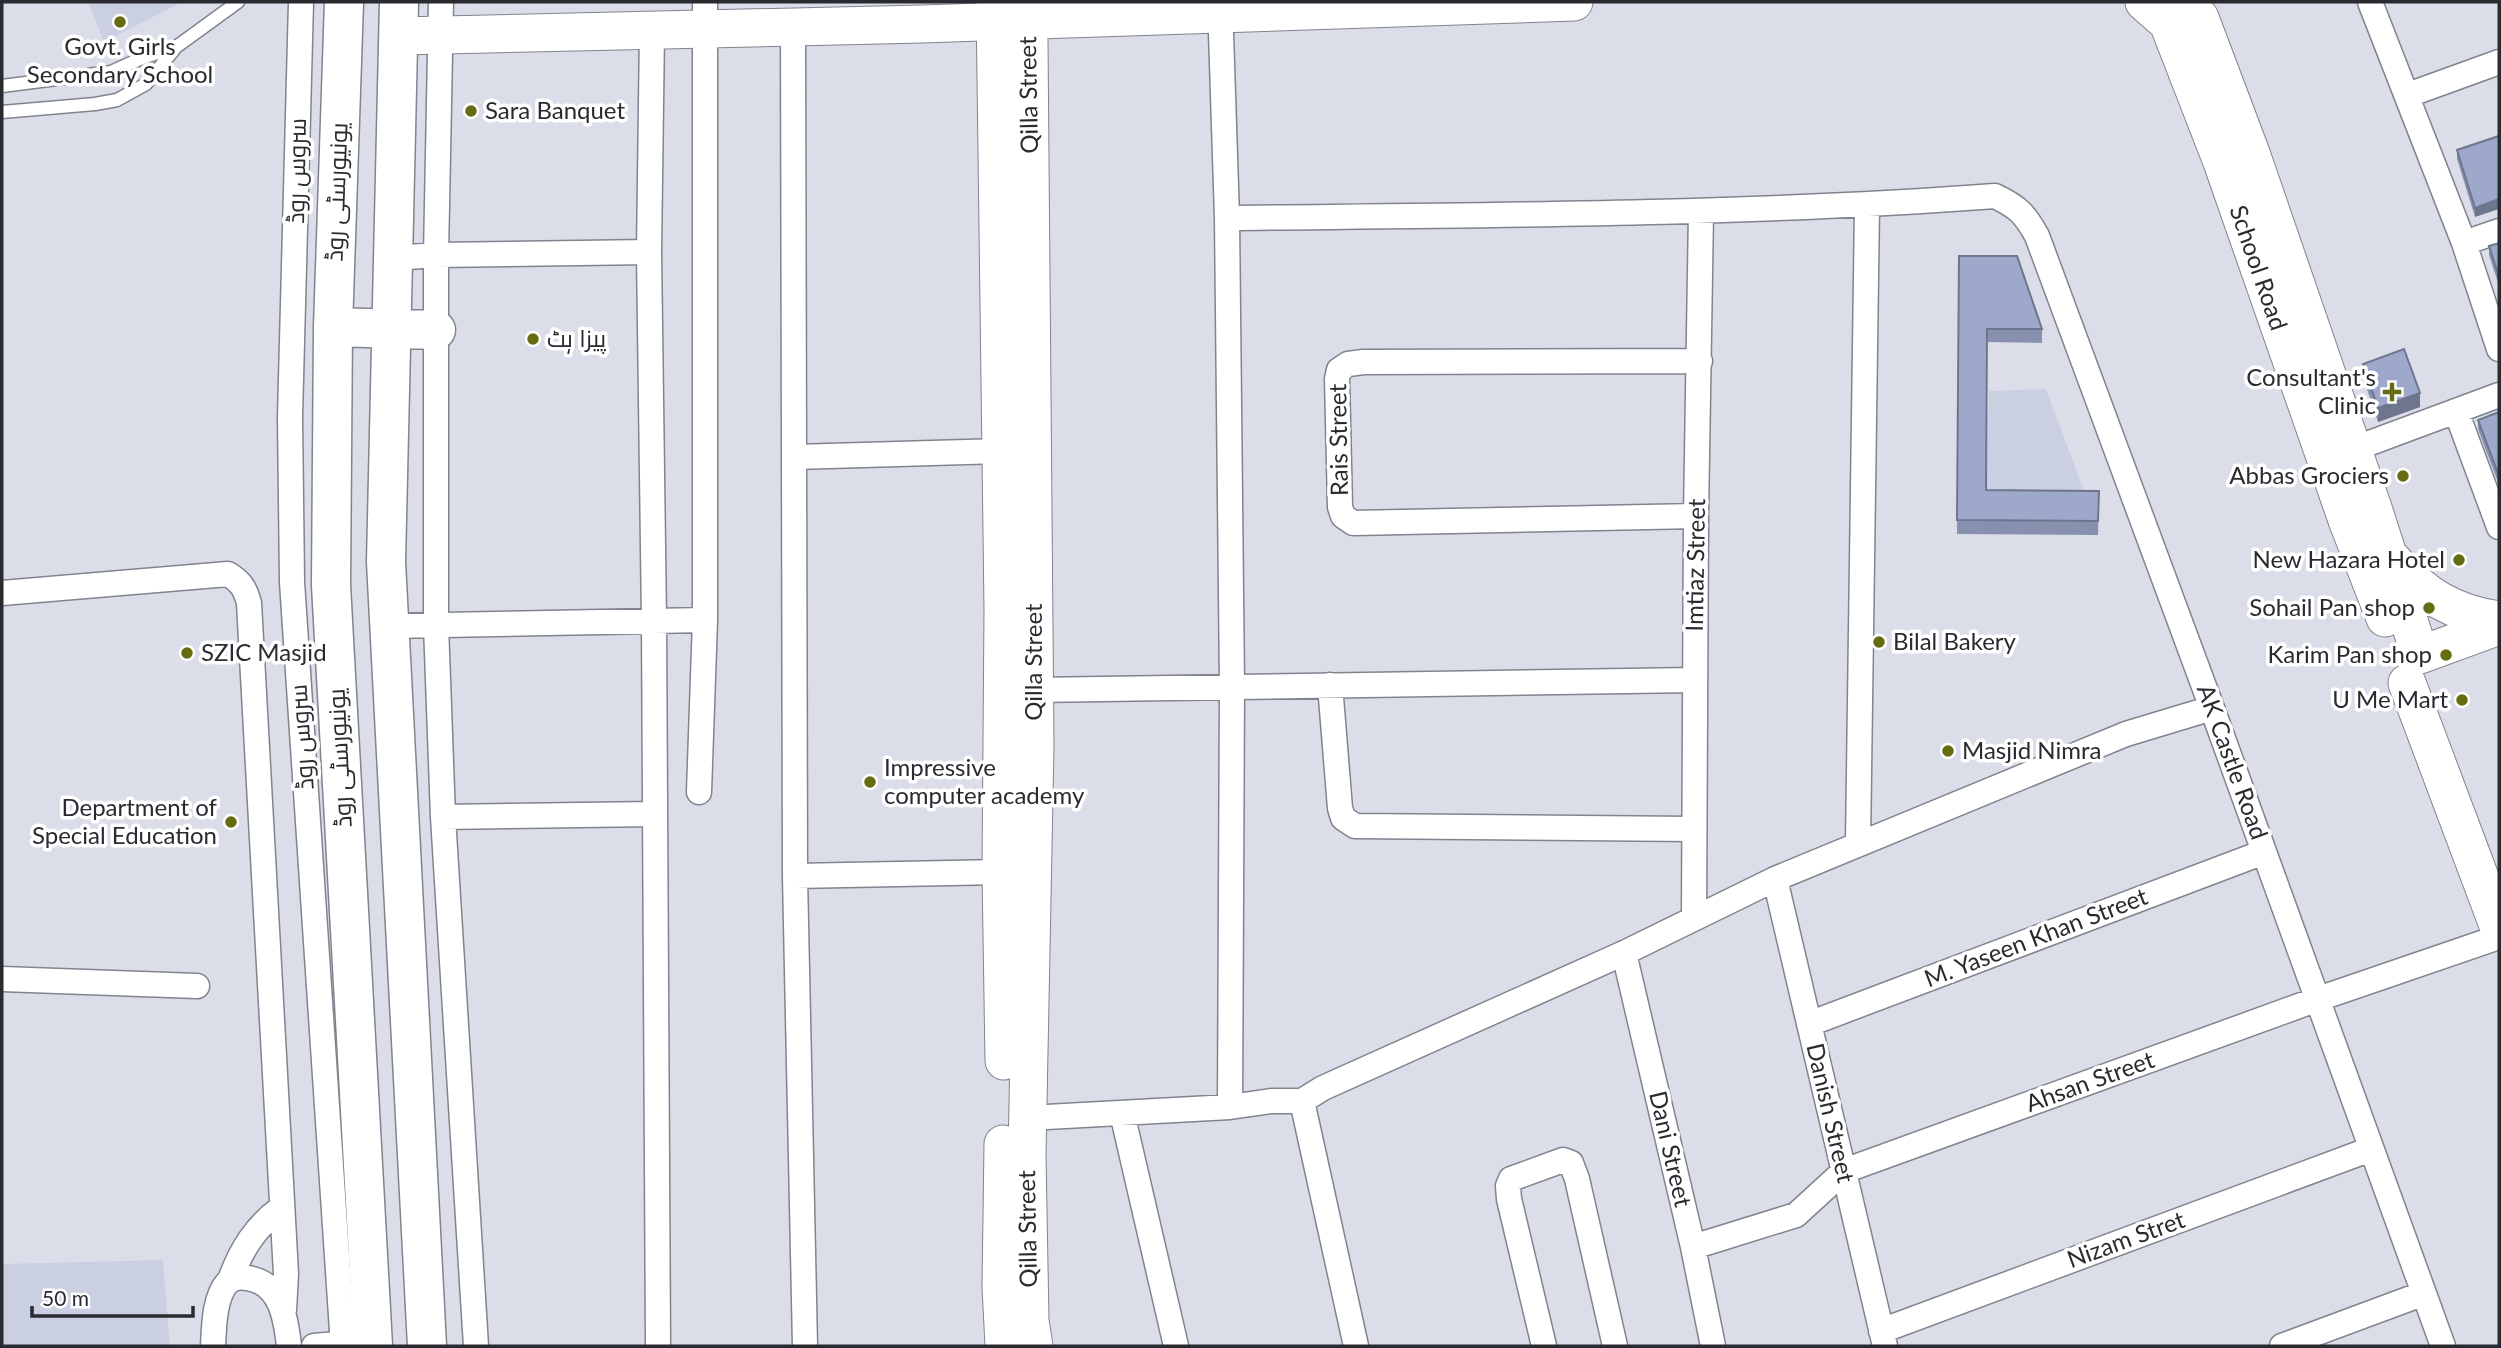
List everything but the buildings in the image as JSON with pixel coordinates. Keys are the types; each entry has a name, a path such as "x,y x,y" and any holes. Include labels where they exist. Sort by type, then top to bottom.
{"main road":[{"name":"یونیورسٹی روڈ","path":"344,2 333,327 331,584 358,1344"},
{"path":"399,19 386,562 427,1346"},
{"path":"333,327 436,330"}],"street":[{"name":"سروس روڈ","path":"301,2 290,416 292,582 358,1344"},
{"path":"399,19 652,31 705,15 793,27 1011,11 1574,2"},
{"name":"School Road","path":"2144,2 2168,23 2360,516 2416,671 2499,928"},
{"name":"School Road","path":"2187,2 2200,18 2252,156 2351,450 2360,516 2387,552 2416,671 2499,869"},
{"path":"2370,2 2464,243 2499,348"},
{"path":"1221,8 1227,218 1232,686 1230,1107"},
{"name":"Qilla Street","path":"1004,1346 1001,1287 1004,1026 1001,872 1001,451 1011,11"},
{"name":"Qilla Street","path":"1011,11 1034,690 1028,1118 1030,1321 1034,1346"},
{"path":"699,792 705,620 705,15"},
{"path":"441,19 436,255 436,625 443,817 476,1346"},
{"path":"793,27 795,876 805,1346"},
{"path":"652,31 649,252 658,1346"},
{"path":"2408,95 2499,62"},
{"name":"AK Castle Road","path":"1867,206 1995,196 2013,205 2026,216 2037,236 2212,708 2443,1346"},
{"path":"1227,218 1701,212 1867,206 1858,844"},
{"name":"Imtiaz Street","path":"1694,918 1701,212"},
{"path":"2464,243 2499,231"},
{"path":"395,258 649,252"},
{"path":"293,326 333,327"},
{"name":"Rais Street","path":"1696,516 1353,523 1343,516 1340,507 1337,379 1339,370 1348,364 1363,362 1700,361"},
{"path":"2351,450 2499,395"},
{"path":"2456,411 2498,520"},
{"path":"794,457 1001,451"},
{"path":"2387,552 2411,580 2440,602 2473,616 2499,623"},
{"path":"2,593 228,574 239,580 245,589 249,603 286,1274 284,1310 289,1346"},
{"path":"388,626 705,620"},
{"path":"2416,671 2499,623"},
{"path":"2416,671 2499,652"},
{"path":"1034,690 1695,680"},
{"path":"1330,685 1340,808 1343,818 1355,826 1693,829"},
{"path":"1028,1118 1302,1101 1323,1088 1624,953 1774,879 2126,734 2212,708"},
{"path":"443,817 654,814"},
{"name":"M. Yaseen Khan Street","path":"1809,1024 2264,852"},
{"path":"795,876 1001,872"},
{"name":"Danish Street","path":"1774,879 1883,1339"},
{"name":"Ahsan Street","path":"1693,1247 1796,1215 1844,1171 2318,999 2499,937"},
{"name":"Dani Street","path":"1624,953 1693,1247 1713,1346"},
{"path":"2,979 197,986"},
{"path":"1302,1101 1356,1346"},
{"path":"1122,1113 1176,1346"},
{"name":"Nizam Stret","path":"1883,1339 2371,1149"},
{"path":"1544,1346 1508,1186 1511,1178 1563,1160 1571,1163 1574,1170 1615,1346"},
{"path":"214,1346 216,1313 225,1286 254,1232 281,1208"},
{"path":"230,1280 250,1278 262,1283 276,1296 284,1310"},
{"path":"2282,1346 2422,1294"},
{"path":"314,1346 358,1344"}],"lane":[{"path":"2,112 117,100 146,85 176,47 238,2"},
{"path":"2,86 111,72 176,47"}],"shaded area":[{"name":"Govt. Girls Secondary School","path":"88,2 182,2 104,42"},
{"path":"2046,389 2087,499 1986,504 1989,391"},
{"path":"163,1260 170,1346 2,1346 2,1264"}],"place":[{"name":"Govt. Girls Secondary School","path":"120,22"},
{"name":"Sara Banquet","path":"471,111"},
{"name":"پیزا ہٹ","path":"533,339"},
{"name":"Consultant's Clinic","path":"2392,392"},
{"name":"Abbas Grociers","path":"2403,476"},
{"name":"New Hazara Hotel","path":"2459,560"},
{"name":"Sohail Pan shop","path":"2429,608"},
{"name":"Bilal Bakery","path":"1879,642"},
{"name":"SZIC Masjid","path":"187,653"},
{"name":"Karim Pan shop","path":"2446,655"},
{"name":"U Me Mart","path":"2462,700"},
{"name":"Masjid Nimra","path":"1948,751"},
{"name":"Impressive computer academy","path":"870,782"},
{"name":"Department of Special Education","path":"231,822"}]}
